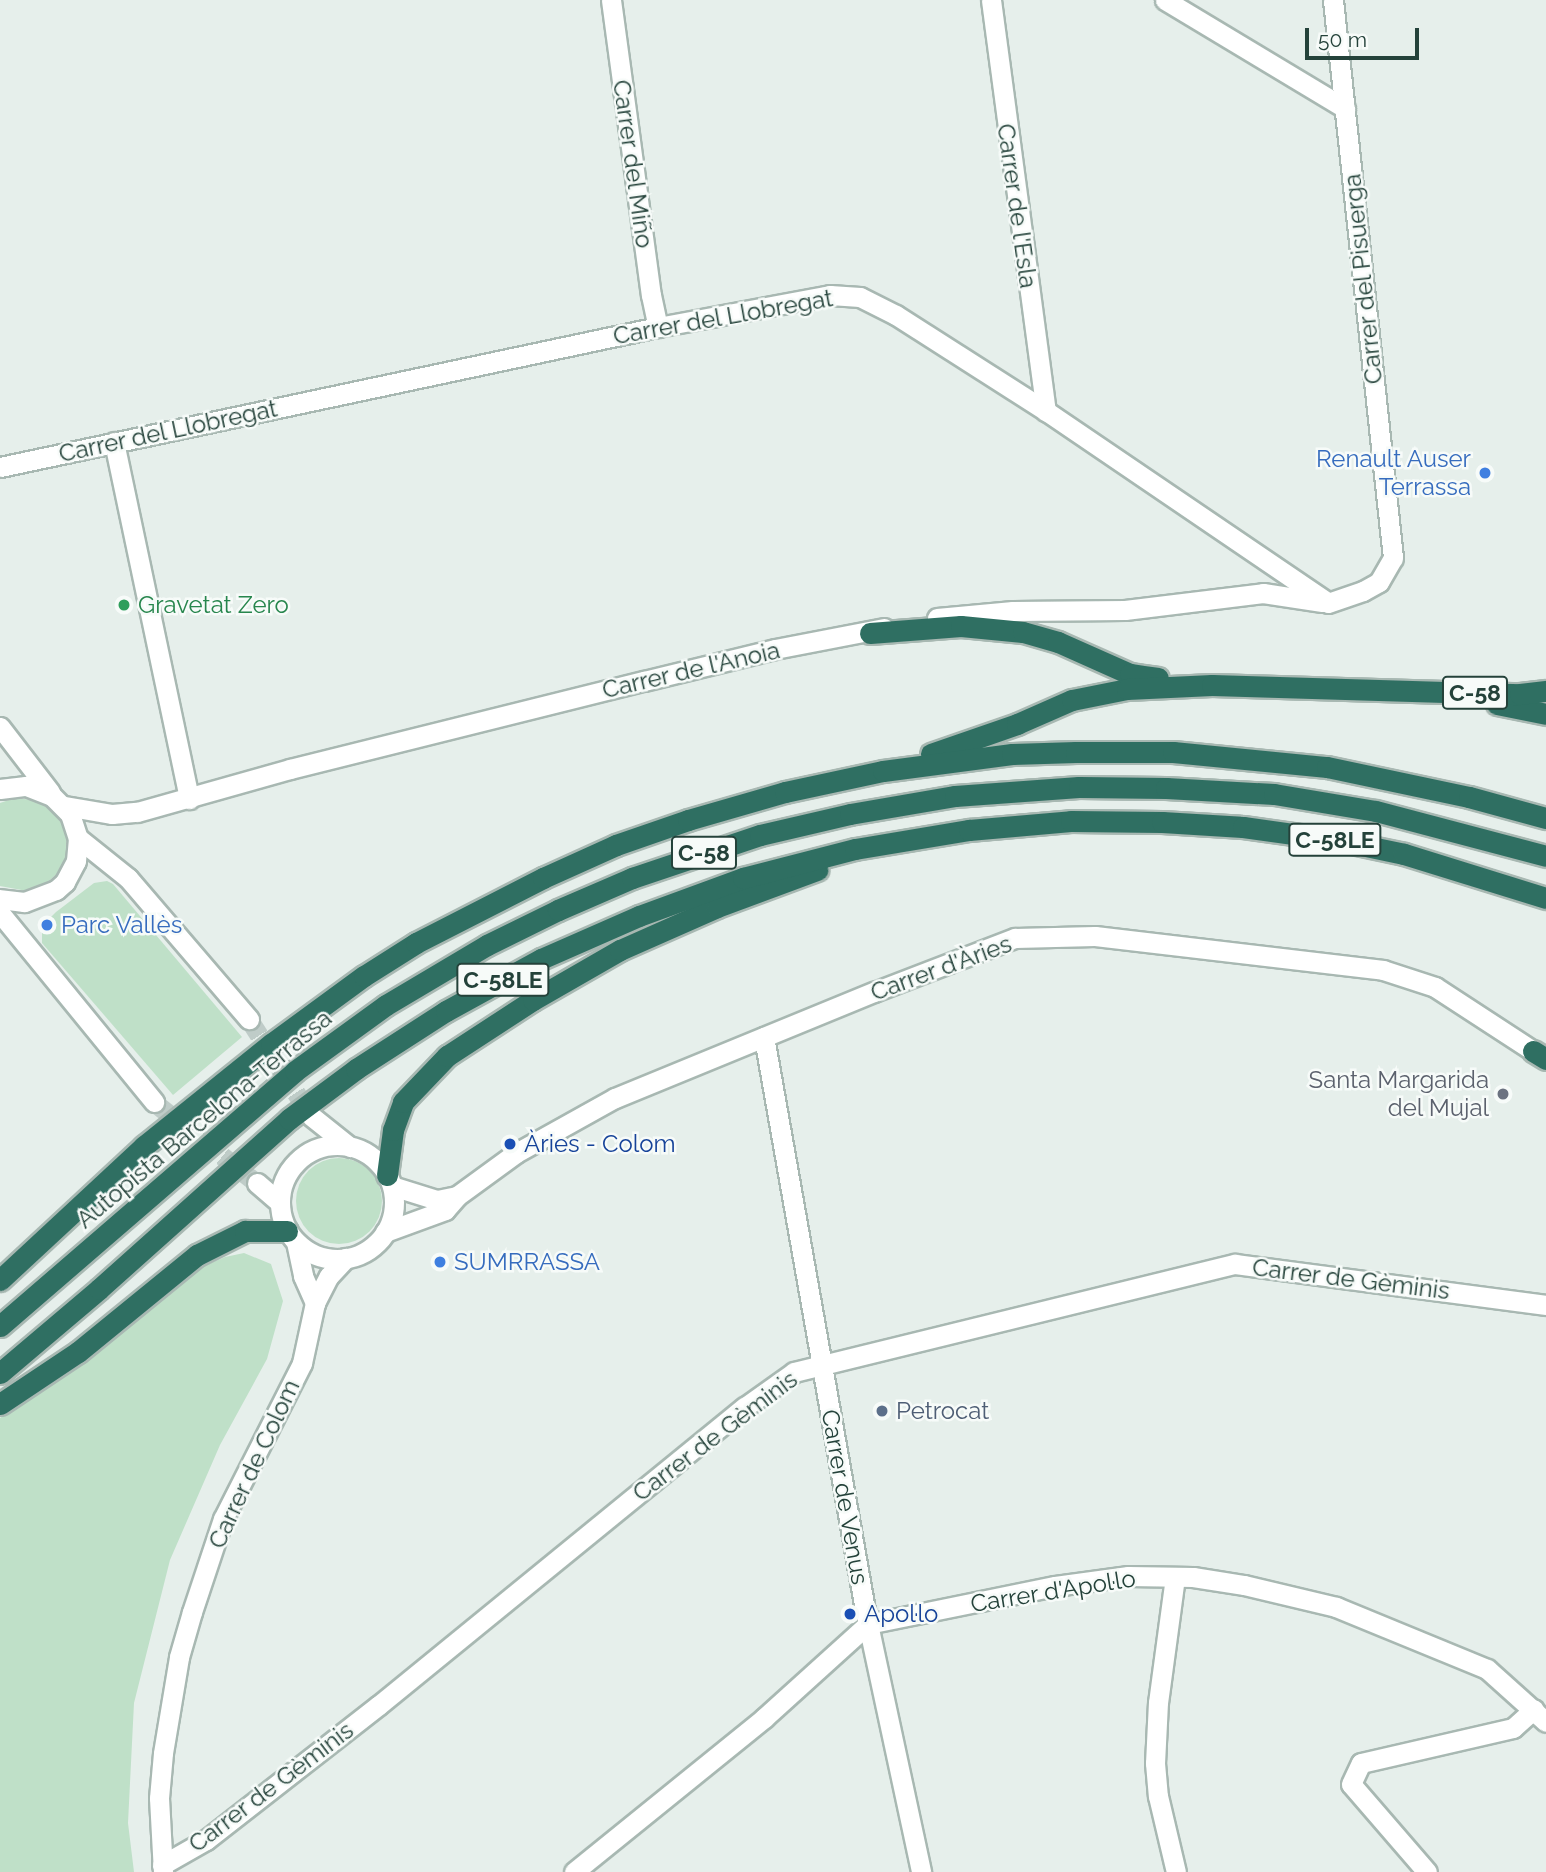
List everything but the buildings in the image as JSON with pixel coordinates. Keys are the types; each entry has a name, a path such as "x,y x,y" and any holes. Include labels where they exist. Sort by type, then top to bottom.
{"highway":[{"path":"870,633 961,626 1023,632 1058,642 1130,674 1212,685"},
{"path":"883,771 1017,724 1097,692 1212,685 1404,691 1546,714"},
{"name":"C-58","path":"1404,691 1520,694 1546,691"},
{"name":"Autopista Barcelona-Terrassa","path":"0,1280 152,1139 271,1044 364,976 469,914 616,845 688,820 785,792 883,771 1012,754 1173,752 1226,755 1377,775 1546,818"},
{"name":"Autopista Barcelona-Terrassa","path":"0,1326 295,1071 386,1004 487,945 558,910 632,878 760,835 850,814 954,796 1079,787 1166,788 1274,794 1363,808 1462,831 1546,856"},
{"path":"389,1181 396,1115 403,1102 438,1065 533,1000 620,950 717,906 865,856 913,847 1116,821"},
{"name":"C-58LE","path":"0,1373 289,1119 326,1091 446,1012 541,959 639,916 743,878 798,862 969,830 1019,824 1116,821 1207,824 1342,841 1416,857 1546,898"},
{"path":"0,1404 67,1359 197,1255 244,1231 292,1236"}],"street":[{"name":"Carrer del Miño","path":"611,0 649,282 658,327"},
{"name":"Carrer de l'Esla","path":"991,0 1046,411"},
{"path":"1166,0 1345,108"},
{"name":"Carrer del Pisuerga","path":"1328,603 1379,582 1393,558 1333,0"},
{"name":"Carrer del Llobregat","path":"0,467 658,327 830,295 860,297 896,315 1046,411 1328,603"},
{"path":"114,442 189,799"},
{"name":"Carrer de l'Anoia","path":"0,789 26,786 59,801 122,814 189,799 290,769 775,649 870,633 931,619 1013,611 1125,610 1263,593 1328,603"},
{"path":"0,727 59,801 78,838 128,878 249,1018"},
{"path":"78,838 76,861 65,882 35,900 2,908 154,1102"},
{"name":"Carrer d'Àries","path":"385,1232 444,1210 457,1196 516,1153 587,1112 764,1037 1015,938 1046,935 1094,936 1382,970 1435,988 1539,1055"},
{"name":"Carrer de Venus","path":"764,1037 868,1624 921,1872"},
{"path":"311,1116 349,1147 371,1157 389,1181 437,1200 457,1196"},
{"path":"280,1203 286,1178 301,1158 324,1147 349,1147"},
{"path":"292,1236 310,1252 328,1258 345,1258 368,1249 385,1232 392,1217 389,1181"},
{"path":"257,1183 280,1203 314,1303"},
{"name":"Carrer de Colom","path":"162,1869 159,1798 179,1657 223,1519 302,1363 314,1303 329,1276 345,1258"},
{"name":"Carrer de Gèminis","path":"162,1869 206,1840 379,1705 745,1407 794,1372 1234,1265 1262,1266 1546,1305"},
{"name":"Carrer d'Apol·lo","path":"868,1624 1055,1586 1128,1576 1175,1577 1244,1585 1336,1607 1487,1669 1540,1716"},
{"path":"1175,1577 1158,1702 1155,1763 1158,1796 1176,1872"},
{"path":"574,1872 764,1718 868,1624"},
{"path":"1427,1872 1351,1784 1361,1763 1513,1728 1540,1716"}],"green space":[{"path":"15,798 33,800 49,807 61,821 67,839 66,857 58,873 44,885 27,891 0,886 0,803"},
{"path":"107,881 113,884 242,1037 173,1095 42,943 42,926 56,912 94,883"},
{"path":"331,1158 347,1158 370,1170 379,1184 382,1201 379,1218 370,1232 347,1244 331,1244 315,1237 303,1225 296,1209 296,1193 303,1177 315,1165"},
{"path":"244,1253 271,1264 283,1301 267,1359 220,1445 170,1560 134,1703 128,1823 134,1872 0,1872 0,1418 53,1382 202,1267 225,1257"}],"tunnel":[{"path":"249,1019 311,1116"},
{"path":"154,1102 257,1183"}],"place":[{"name":"Renault Auser Terrassa","path":"1485,473"},
{"name":"Gravetat Zero","path":"124,605"},
{"name":"Parc Vallès","path":"47,925"},
{"name":"Santa Margarida del Mujal","path":"1503,1094"},
{"name":"Àries - Colom","path":"510,1144"},
{"name":"SUMRRASSA","path":"440,1262"},
{"name":"Petrocat","path":"882,1411"},
{"name":"Apol·lo","path":"850,1614"}]}
